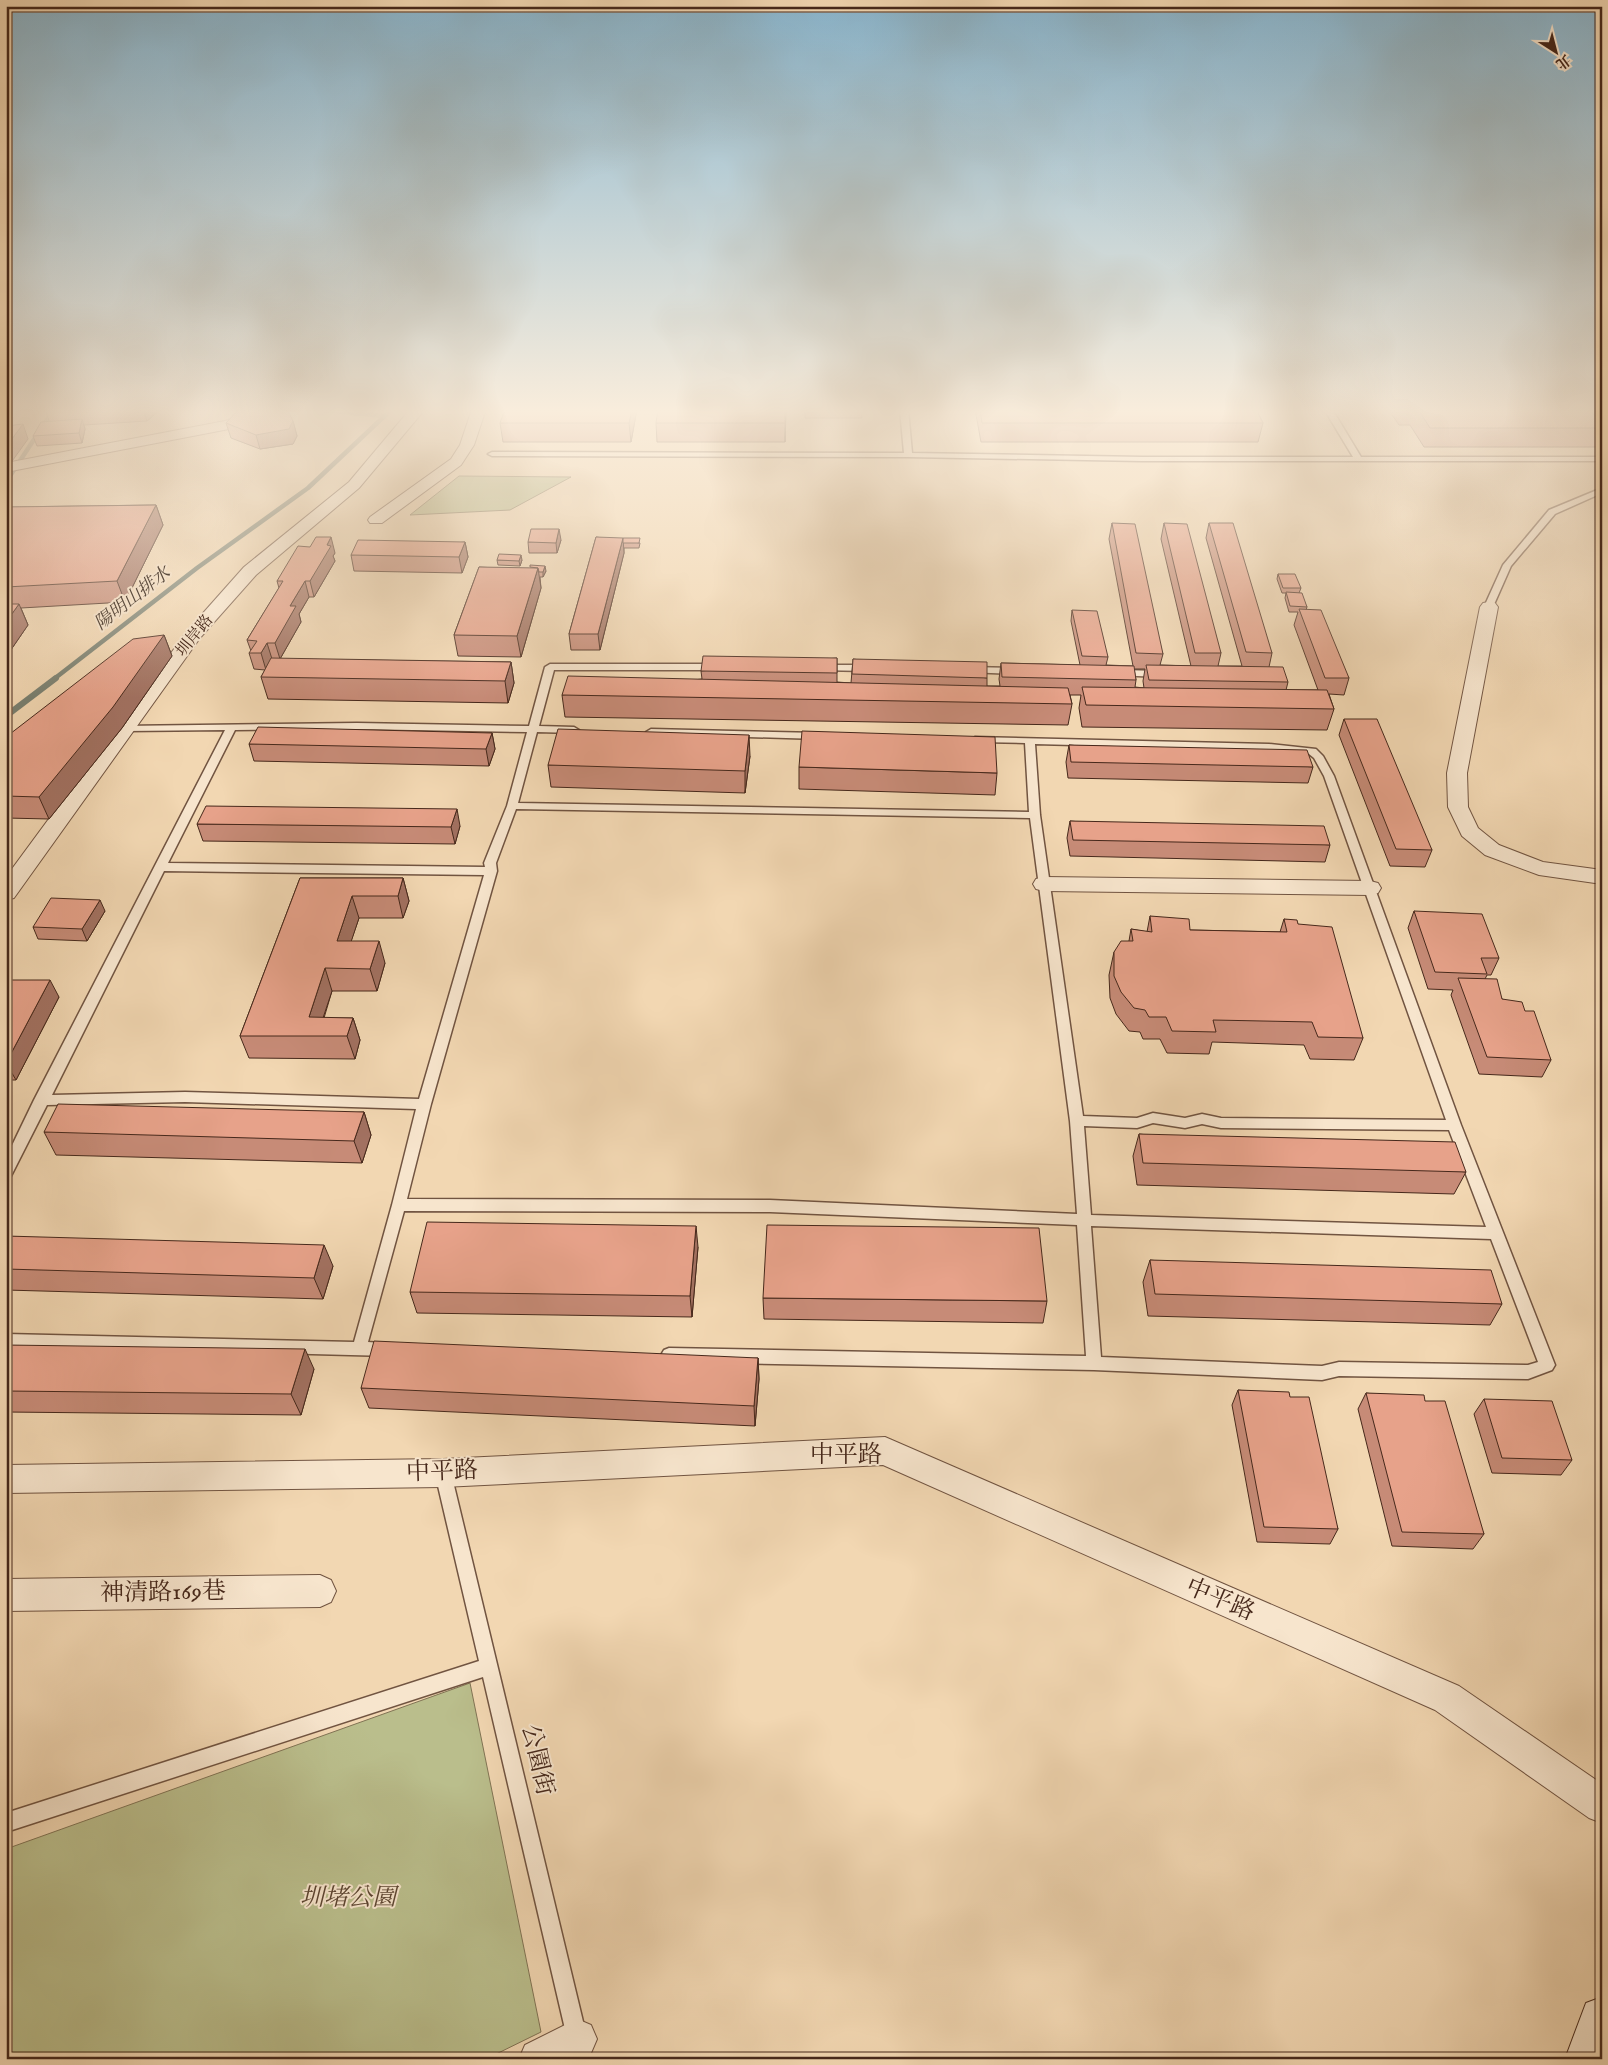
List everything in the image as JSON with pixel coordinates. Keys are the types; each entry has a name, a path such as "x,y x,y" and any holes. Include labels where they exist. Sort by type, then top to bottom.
{"street":[{"name":"圳岸路","path":"6,893 194,634 250,571 329,505"},
{"path":"376,520 395,505"},
{"path":"1489,607 1457,773 1458,807 1469,831 1492,850 1539,868 1602,877"},
{"path":"1044,884 1370,888"},
{"name":"中平路","path":"6,1479 442,1473 885,1451 1447,1698 1602,1805"},
{"name":"神清路169巷","path":"6,1595 320,1591"},
{"path":"1588,2059 1602,2020"},
{"path":"539,2059 580,2049"}],"lane":[{"path":"1489,607 1507,565 1552,512 1567,505"},
{"path":"359,1349 399,1205 424,1104 491,871 490,863 512,806 550,667 728,667"},
{"path":"807,668 876,668"},
{"path":"955,670 1024,671"},
{"path":"1112,673 1171,675"},
{"path":"126,728 357,726 582,730"},
{"path":"6,1172 41,1100 163,867 232,728"},
{"path":"642,732 831,736"},
{"path":"657,1355 1094,1363 1322,1373 1339,1368 1528,1372 1547,1365 1454,1125 1329,776 1318,756 1312,751 1269,748 971,739"},
{"path":"1030,740 1035,815 1077,1121 1094,1363"},
{"path":"512,806 1035,815"},
{"path":"163,867 491,871"},
{"path":"41,1100 115,1096 257,1098 424,1104"},
{"path":"1077,1121 1137,1122 1153,1118 1185,1123 1202,1119 1221,1123 1454,1125"},
{"path":"399,1205 770,1206 1085,1220 1496,1233"},
{"path":"6,1340 409,1350"},
{"name":"公園街","path":"442,1473 580,2049"},
{"path":"6,1822 489,1666"}],"green space":[{"path":"422,505 519,505 510,510 410,515"},
{"name":"圳堵公園","path":"470,1683 541,2032 486,2059 6,2059 6,1849"}],"building":[{"path":"156,505 117,581 6,587 6,507"},
{"path":"1112,523 1135,524 1163,654 1136,653"},
{"path":"1164,523 1187,524 1221,653 1195,653"},
{"path":"1209,523 1233,523 1272,653 1246,652"},
{"path":"531,529 559,529 556,543 528,542"},
{"path":"316,537 331,537 327,545 331,546 310,581 305,581 290,606 296,606 275,643 267,643 261,653 249,653 257,641 247,640 283,581 277,581 298,546 310,547"},
{"path":"596,537 623,538 598,634 569,634"},
{"path":"623,538 640,538 639,543 623,543"},
{"path":"358,540 465,542 459,557 351,555"},
{"path":"499,554 521,555 519,561 497,560"},
{"path":"530,565 545,566 543,572 539,572 538,568 530,567"},
{"path":"479,567 538,568 517,636 454,635"},
{"path":"1278,574 1295,574 1301,588 1283,588"},
{"path":"1286,592 1302,593 1307,607 1290,606"},
{"path":"6,604 19,604 6,622"},
{"path":"1299,609 1321,610 1349,678 1325,678"},
{"path":"1072,610 1097,611 1108,657 1082,656"},
{"path":"164,635 113,707 39,797 6,796 6,737 133,639"},
{"path":"703,656 837,658 837,673 701,671"},
{"path":"271,658 511,662 505,681 261,677"},
{"path":"853,659 987,662 987,678 852,674"},
{"path":"1001,663 1134,666 1136,680 1002,677"},
{"path":"1146,665 1283,667 1288,682 1149,680"},
{"path":"568,676 1068,688 1072,704 562,695"},
{"path":"1082,687 1327,690 1334,709 1086,705"},
{"path":"1344,719 1377,719 1432,850 1396,849"},
{"path":"258,727 492,733 486,749 249,744"},
{"path":"558,729 749,735 745,771 548,765"},
{"path":"802,731 995,737 997,773 799,767"},
{"path":"1069,745 1307,750 1313,767 1071,762"},
{"path":"206,806 457,809 451,827 197,824"},
{"path":"1070,821 1324,826 1330,845 1073,840"},
{"path":"300,878 403,878 398,896 352,896 337,941 379,941 370,969 325,968 309,1017 353,1018 347,1036 240,1036"},
{"path":"51,898 100,900 82,929 33,927"},
{"path":"1414,911 1482,914 1499,958 1481,958 1487,974 1435,972"},
{"path":"1150,916 1189,919 1190,930 1287,932 1284,919 1297,920 1298,924 1332,927 1363,1038 1318,1037 1312,1022 1213,1020 1216,1032 1172,1031 1166,1017 1149,1017 1145,1010 1134,1008 1121,992 1114,976 1114,952 1121,941 1133,941 1131,929 1152,932"},
{"path":"1458,978 1497,979 1502,999 1522,1002 1525,1011 1534,1011 1551,1060 1487,1057"},
{"path":"11,980 50,980 6,1063 6,989"},
{"path":"58,1104 364,1112 354,1141 44,1132"},
{"path":"1139,1134 1455,1142 1466,1172 1143,1163"},
{"path":"427,1222 696,1226 690,1296 410,1292"},
{"path":"767,1225 1039,1228 1047,1301 763,1298"},
{"path":"6,1236 324,1245 314,1278 6,1269"},
{"path":"1150,1260 1491,1270 1502,1304 1155,1294"},
{"path":"374,1341 758,1358 754,1406 361,1388"},
{"path":"6,1345 305,1349 291,1394 6,1391"},
{"path":"1238,1390 1289,1392 1290,1397 1309,1397 1338,1529 1264,1527"},
{"path":"1366,1393 1424,1395 1425,1401 1445,1401 1484,1534 1402,1532"},
{"path":"1484,1399 1552,1401 1572,1460 1502,1458"}],"waterway":[{"name":"陽明山排水","path":"54,679 197,568 284,505"},
{"name":"陽明山排水","path":"6,716 56,678"}]}
